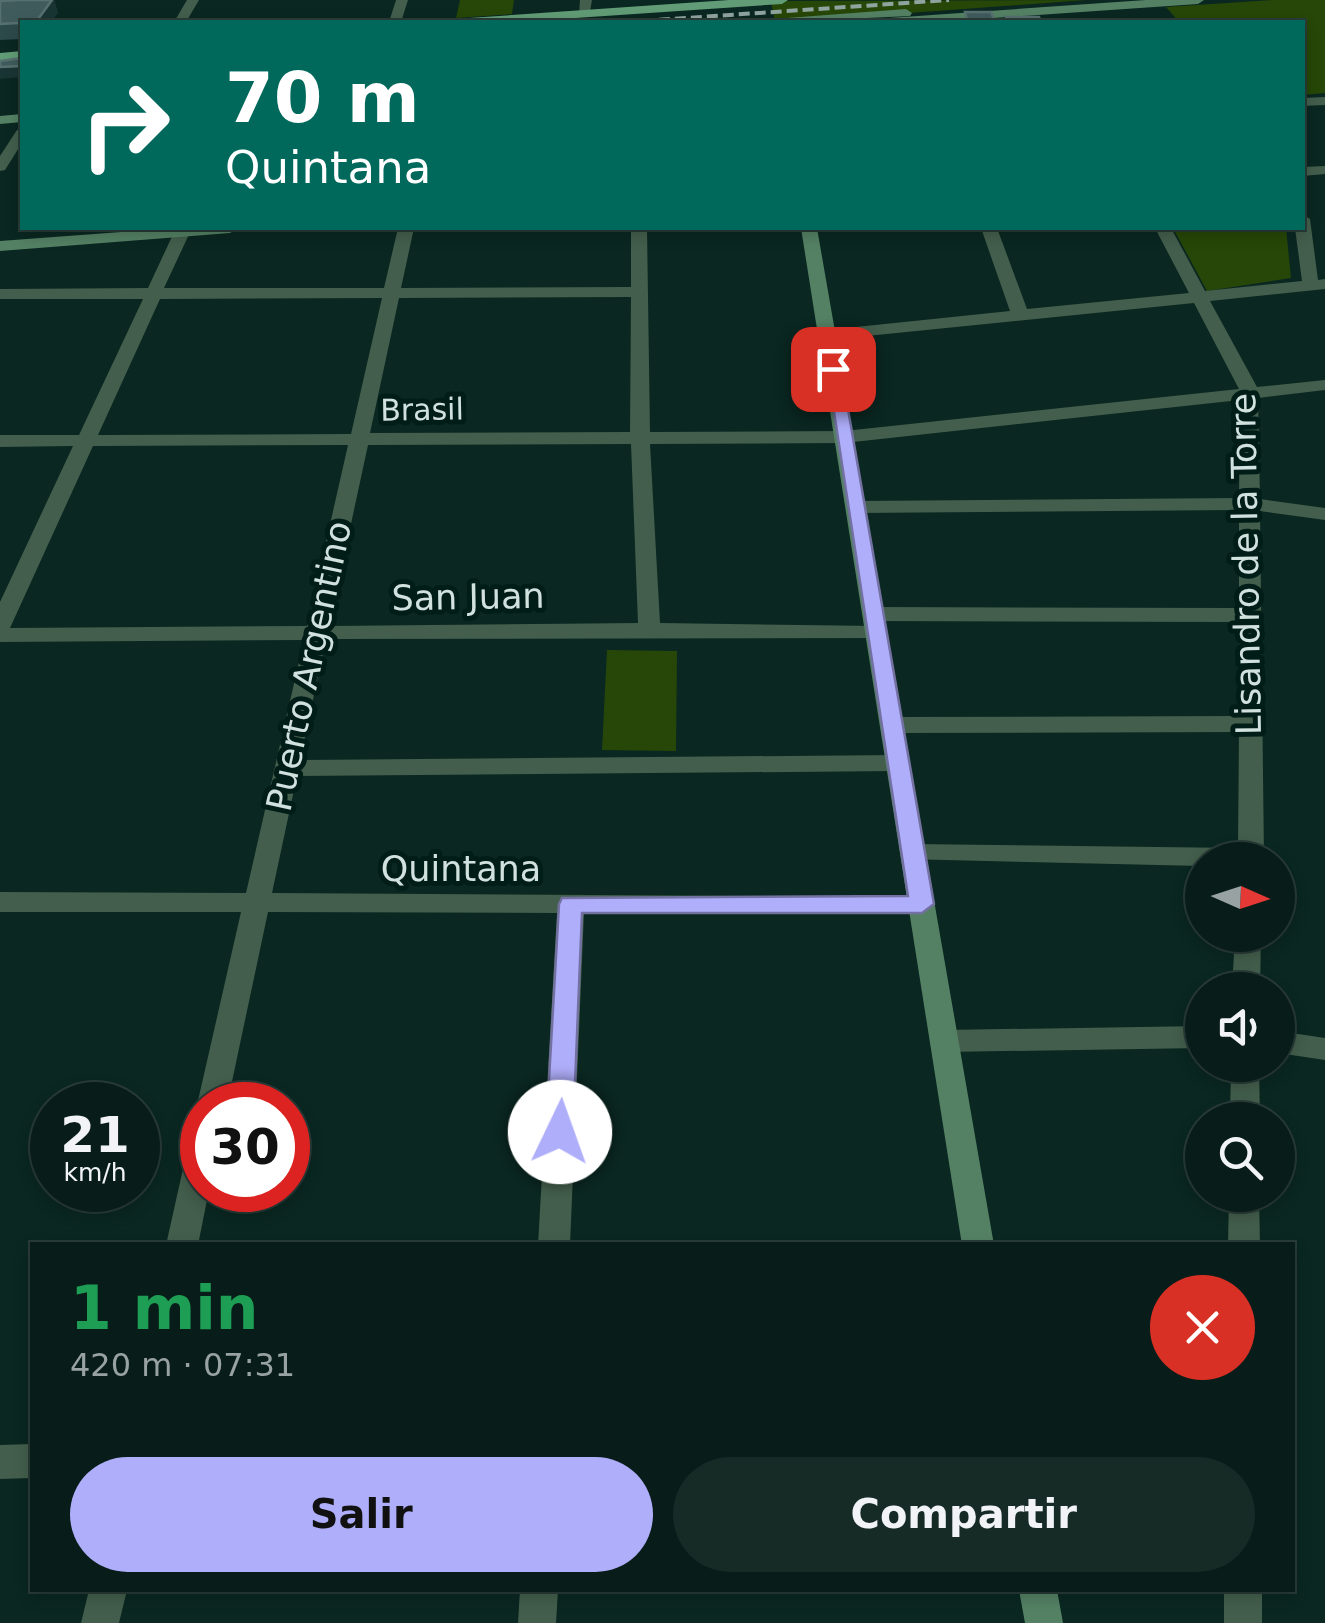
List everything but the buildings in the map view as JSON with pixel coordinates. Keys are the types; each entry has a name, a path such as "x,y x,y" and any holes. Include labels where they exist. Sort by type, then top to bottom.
{"main road":[{"path":"485,20 586,7 782,0"},
{"path":"909,20 1086,0"},
{"path":"824,20 1198,0"},
{"path":"0,246 172,230"},
{"path":"809,230 978,1242"},
{"path":"1038,1592 1044,1623"}],"street":[{"path":"0,167 20,136"},
{"path":"0,626 183,230"},
{"name":"Puerto Argentino","path":"217,1082 406,230"},
{"path":"639,230 640,438 650,630"},
{"path":"989,230 1020,316"},
{"name":"Lisandro de la Torre","path":"1164,230 1249,390 1251,842"},
{"path":"827,335 1318,285 1305,230"},
{"path":"0,294 642,292"},
{"name":"Brasil","path":"0,441 844,437 1249,390 1325,385"},
{"path":"856,507 1250,504 1325,514"},
{"name":"San Juan","path":"0,635 650,630 1250,615"},
{"path":"892,725 1251,724"},
{"path":"287,768 898,763"},
{"path":"913,853 1185,857"},
{"name":"Quintana","path":"0,902 922,904"},
{"path":"554,1242 571,904"},
{"path":"944,1041 1185,1037"},
{"path":"1295,1045 1325,1050"},
{"path":"183,1242 189,1212"},
{"path":"1244,1212 1244,1242"},
{"path":"0,1462 30,1461"},
{"path":"100,1623 108,1592"},
{"path":"538,1623 539,1592"},
{"path":"1243,1592 1243,1623"}],"green space":[{"path":"460,0 514,0 512,14 456,18"},
{"path":"1086,0 814,20 775,20 771,1"},
{"path":"1325,0 1325,93 1305,95 1305,20 1177,20 1166,7"},
{"path":"1174,230 1286,230 1291,278 1207,291"},
{"path":"607,650 677,651 676,751 602,750"}],"railway":[{"path":"656,20 949,0"}],"route":[{"path":"560,1132 571,904 922,904 833,369"}]}
